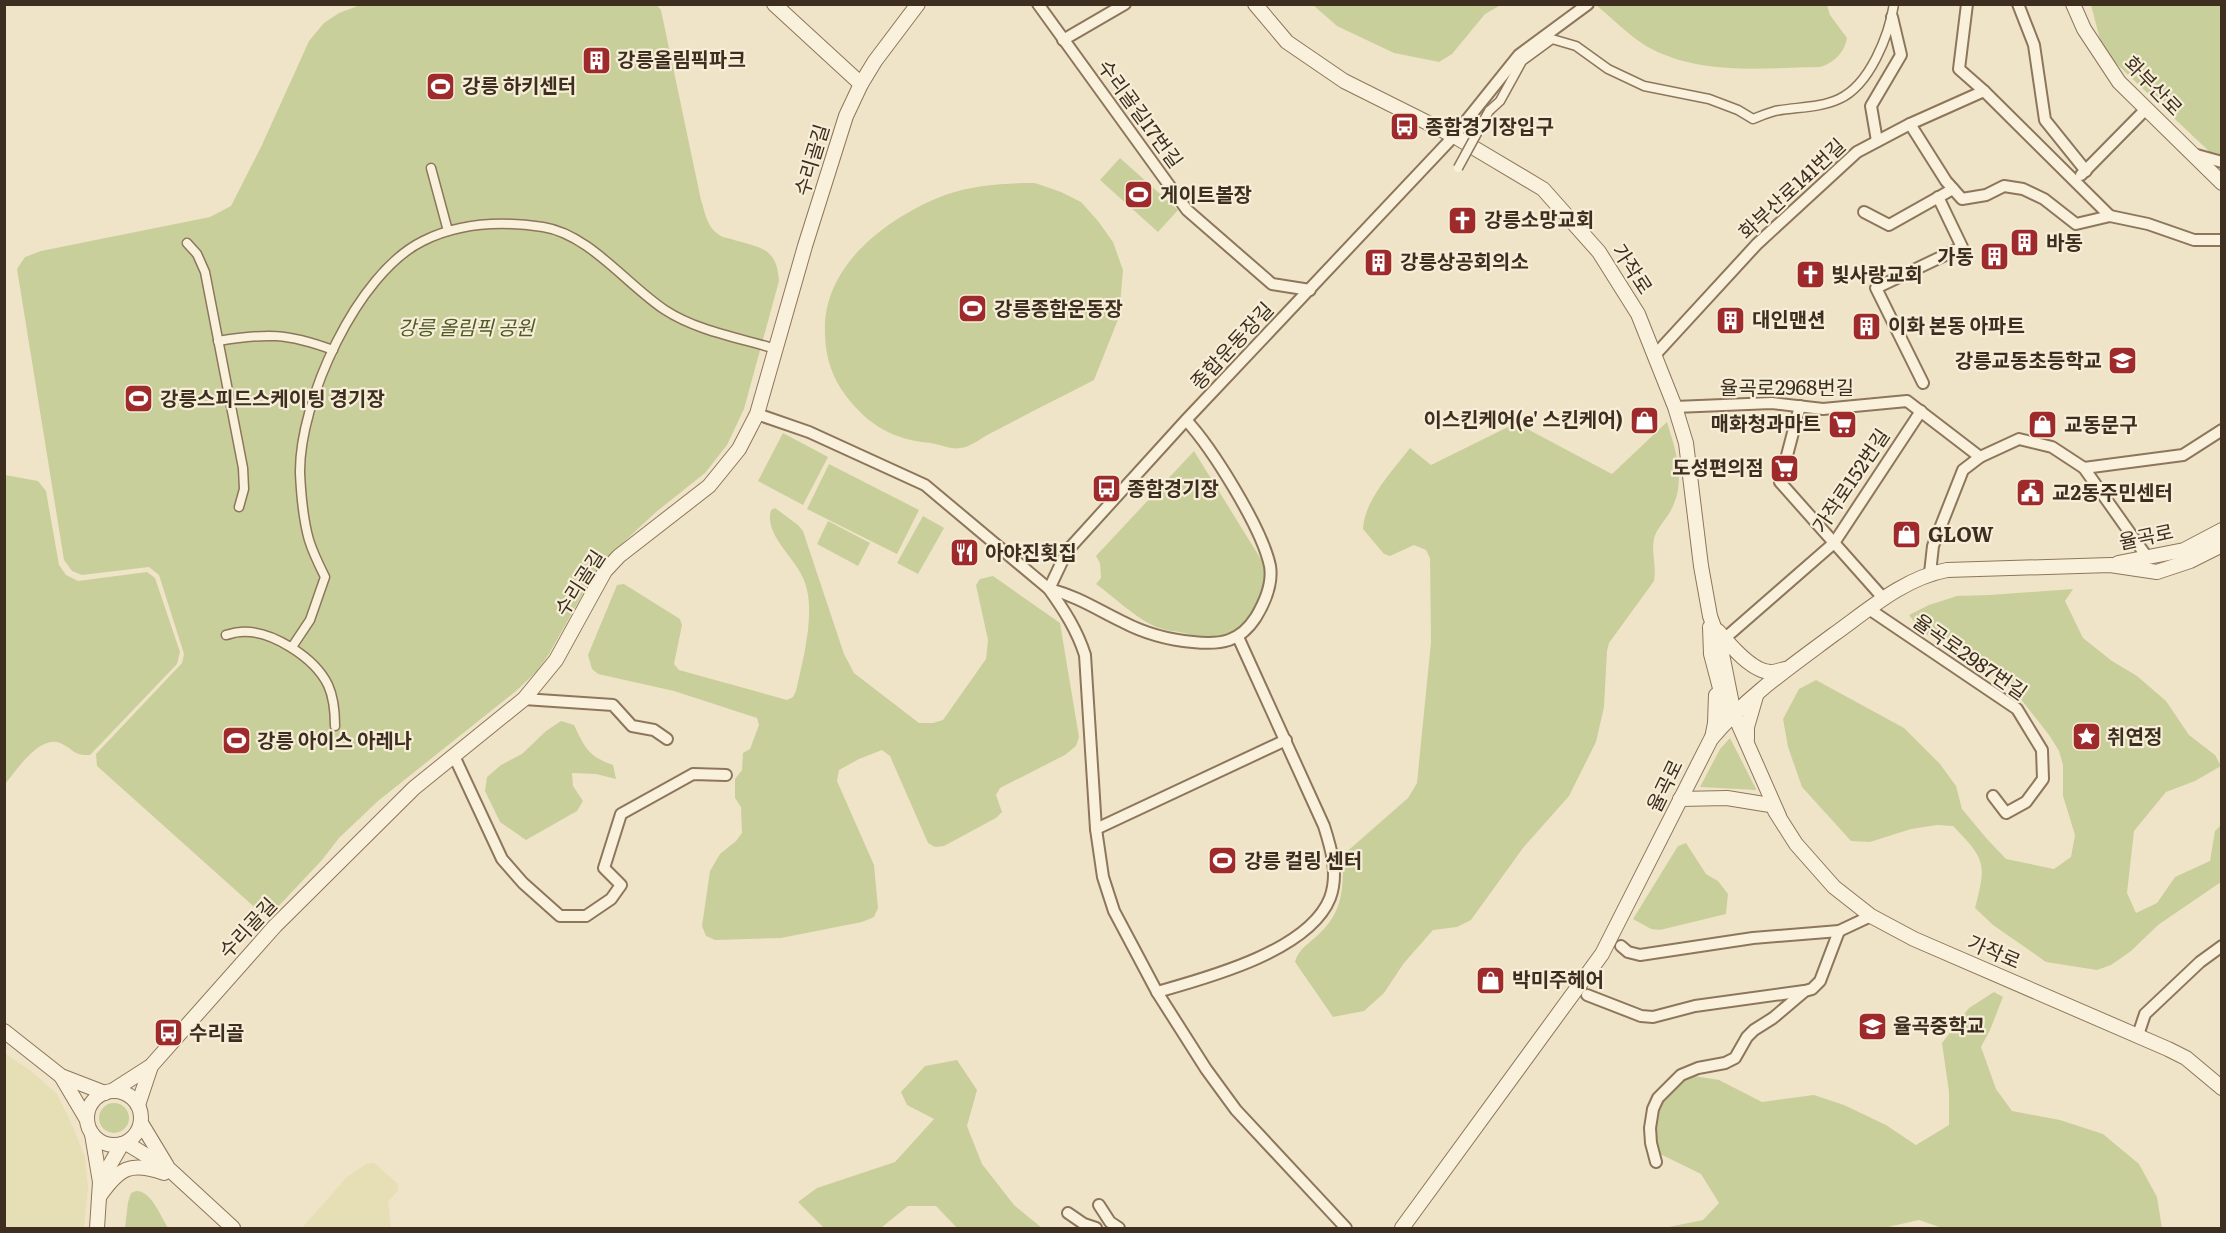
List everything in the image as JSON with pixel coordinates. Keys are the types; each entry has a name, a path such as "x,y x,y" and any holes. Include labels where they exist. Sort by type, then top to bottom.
{"street":[{"path":"774,4 861,84"},
{"name":"수리골길","path":"108,1092 151,1066 275,926 414,788 524,699 556,660 605,571 620,556 709,486 739,449 757,414 846,116 861,84 918,4"},
{"name":"수리골길17번길","path":"1038,4 1187,210 1272,284 1310,290"},
{"path":"1063,40 1125,4"},
{"name":"가작로","path":"1255,4 1287,42 1344,81 1454,136 1543,189 1599,252 1638,314 1675,407 1686,443 1701,566 1712,621 1720,644 1731,717 1747,741 1779,816"},
{"name":"종합운동장길","path":"1049,589 1067,551 1186,420 1454,136 1519,55 1588,4"},
{"path":"1458,168 1522,61 1552,39 1576,46 1608,69 1644,86 1709,99 1738,110 1753,119 1773,112 1840,99 1868,72 1885,41 1894,4"},
{"path":"1967,4 1959,69 2110,216"},
{"path":"2018,4 2034,45 2044,120 2086,171"},
{"name":"화부산로","path":"2073,4 2084,29 2119,82 2222,183"},
{"path":"1876,141 1871,106 1901,55 1892,17"},
{"name":"화부산로141번길","path":"1654,356 1757,244 1857,152 1910,124 1984,91"},
{"path":"2074,182 2146,109"},
{"path":"1910,124 1962,199 1986,195 2004,186 2023,189 2044,199 2076,224 2110,216 2148,224 2194,240 2222,240"},
{"path":"2193,154 2222,162"},
{"path":"431,168 448,231"},
{"path":"1864,212 1889,225 1953,189"},
{"path":"1923,383 1876,288 1962,247 1938,197"},
{"path":"292,647 309,620 325,577 309,539 301,496 300,470 304,432 313,396 333,350 364,298 384,271 422,241 448,231 478,225 510,224 544,227 560,232 581,244 667,311 696,324 776,349"},
{"path":"187,243 197,254 205,272 243,468 244,489 239,507"},
{"path":"218,340 279,335 305,340 333,350"},
{"name":"율곡로2968번길","path":"1675,407 1772,402 1823,410 1907,401 1980,457"},
{"path":"1800,406 1780,482 1884,599"},
{"name":"가작로152번길","path":"1724,639 1834,543 1920,411"},
{"path":"757,414 809,432 925,485 1049,589 1068,615 1079,636 1085,655 1096,829 1103,877 1114,911 1178,1028 1236,1110 1346,1228"},
{"path":"1049,589 1085,601 1124,623 1174,639 1211,643 1228,642 1238,637 1254,620 1268,594 1270,565 1250,517 1199,434 1186,420"},
{"path":"2084,468 2182,455 2222,430"},
{"path":"1930,573 1933,546 1963,470 1980,457 2019,438 2052,447 2084,468 2147,557"},
{"name":"율곡로","path":"2110,565 2184,550 2222,530"},
{"name":"율곡로","path":"1402,1228 1596,963 1617,927 1711,739 1731,717 1787,669 1869,609 1930,573 1947,570 2110,565 2157,572 2190,561 2222,545"},
{"name":"율곡로2987번길","path":"1869,609 2018,709 2042,750 2043,779 2026,802 2006,813 1993,796"},
{"path":"1712,621 1724,639 1741,656 1761,669 1769,673 1787,669"},
{"name":"가작로","path":"1712,621 1710,654 1731,717 1763,797 1779,816 1796,844 1834,887 1871,916 1924,943 2186,1058 2222,1088"},
{"path":"226,635 240,631 266,635 292,647 311,662 328,684 335,707 335,726"},
{"path":"1157,992 1235,969 1256,959 1305,929 1322,912 1330,896 1334,871 1331,849 1324,826 1238,637"},
{"path":"1710,654 1717,698 1711,739"},
{"path":"1747,741 1747,727 1756,696"},
{"path":"524,699 613,705 632,726 654,730 667,739"},
{"path":"1096,829 1286,740"},
{"path":"454,756 502,859 523,883 560,916 586,916 611,899 621,885 603,868 621,814 693,774 726,775"},
{"path":"1680,799 1727,798 1770,805"},
{"path":"1621,946 1628,952 1640,955 1753,938 1839,930 1871,916"},
{"path":"1587,995 1641,1016 1653,1017 1695,1006 1805,991 1812,989 1820,981 1839,930"},
{"path":"2138,1035 2145,1014 2200,962 2222,946"},
{"path":"1656,1162 1650,1128 1653,1109 1665,1089 1681,1075 1736,1058 1747,1037 1754,1030 1773,1018 1805,991"},
{"path":"4,1031 61,1076 108,1092 124,1092 138,1105 141,1123 174,1175"},
{"name":"수리골길","path":"138,1105 151,1066"},
{"path":"61,1076 87,1120 92,1134 100,1182 97,1228"},
{"path":"87,1120 91,1103 108,1092"},
{"path":"100,1182 124,1144 135,1136 141,1123"},
{"path":"92,1134 108,1145 124,1144 174,1175 233,1228"},
{"path":"99,1197 111,1180 123,1170 137,1167 148,1168 174,1175"},
{"path":"1099,1205 1110,1222 1119,1228"},
{"path":"1068,1214 1096,1228"}],"shaded area":[{"path":"4,1053 31,1071 57,1094 73,1127 85,1157 88,1187 84,1228 5,1228"},
{"path":"374,1163 398,1184 398,1190 388,1202 391,1228 302,1228 347,1177 366,1164"}],"green space":[{"name":"강릉 올림픽 공원","path":"363,4 656,4 661,10 705,214 714,231 721,236 765,250 775,261 779,281 744,409 727,445 705,473 656,512 599,565 537,671 516,691 378,801 339,838 322,860 274,911 266,914 260,912 97,766 96,754 182,663 184,654 159,575 149,567 82,575 72,571 64,560 17,269 25,257 41,251 210,217 231,206 261,147 309,41 324,23 339,13"},
{"path":"1313,5 1501,5 1485,14 1452,54 1439,62 1394,53 1337,26"},
{"path":"1596,5 1827,5 1830,15 1847,38 1838,56 1830,63 1820,67 1753,69 1709,66 1666,56 1646,46 1626,32"},
{"path":"2091,5 2221,5 2221,154 2213,155 2103,51"},
{"name":"게이트볼장","path":"1120,158 1178,210 1158,232 1100,180"},
{"name":"강릉종합운동장","path":"1012,183 1035,183 1081,202 1113,242 1123,270 1119,317 1094,380 973,444 961,448 950,448 905,438 873,423 854,406 841,389 833,374 826,350 827,308 834,286 847,265 881,230 923,204 967,189"},
{"path":"1667,422 1678,467 1678,490 1670,512 1654,539 1654,581 1609,643 1604,707 1596,742 1569,796 1523,848 1471,920 1457,927 1433,930 1404,963 1384,993 1364,1011 1333,1017 1295,962 1302,950 1327,925 1338,907 1343,878 1343,855 1408,798 1417,783 1431,642 1430,558 1426,550 1414,545 1390,556 1384,554 1363,529 1368,508 1374,497 1410,448 1431,465 1516,423 1612,474"},
{"path":"783,433 828,457 803,505 758,481"},
{"path":"1194,451 1267,569 1259,603 1252,616 1233,633 1219,636 1203,636 1156,627 1137,616 1096,584 1101,578 1100,563 1096,556"},
{"path":"829,464 919,510 897,554 807,509"},
{"path":"5,475 38,481 46,491 59,565 66,575 78,581 147,572 155,578 180,652 177,664 90,755 77,753 60,743 44,744 22,763 5,784"},
{"path":"775,508 803,531 844,654 854,673 919,723 943,720 986,659 988,640 976,585 980,579 993,576 1060,623 1079,737 1076,746 1065,755 1000,788 996,795 1002,812 996,818 944,846 935,847 928,843 890,756 882,750 839,770 837,781 874,865 878,908 874,917 862,922 781,938 715,940 706,936 702,926 710,871 720,854 742,833 741,807 735,798 735,779 742,770 743,753 750,749 759,725 757,718 674,691 598,674 592,669 588,655 617,585 624,584 680,619 682,625 674,664 679,670 787,700 793,697 808,633 809,602 807,588 798,568 780,544 772,528 771,510"},
{"path":"923,516 944,528 918,574 897,563"},
{"path":"828,521 870,543 858,566 817,544"},
{"path":"2073,589 2065,601 2083,638 2112,661 2137,676 2166,701 2189,735 2215,755 2221,766 2195,781 2166,792 2134,831 2127,893 2136,913 2157,903 2175,877 2210,861 2215,831 2221,825 2221,882 2158,925 2131,951 2111,965 2097,970 2046,962 1993,925 1975,908 1981,881 1981,862 1972,846 1953,826 1937,825 1911,829 1870,842 1851,841 1802,787 1788,747 1783,719 1799,689 1816,680 1904,728 1940,764 1956,786 1962,809 2006,859 2054,869 2071,857 2075,835 2063,796 2063,765 2059,751 2016,693 1964,651 1923,633 1909,615 1929,605 1957,596"},
{"path":"561,721 574,725 588,750 613,765 616,779 596,774 572,773 573,786 583,801 577,811 526,840 500,822 485,791 487,777 501,765 522,754 546,731"},
{"path":"1730,738 1756,790 1700,787 1720,749"},
{"path":"1686,843 1706,874 1718,881 1728,894 1726,914 1660,930 1651,929 1633,919 1678,846"},
{"path":"1994,992 2003,997 1981,1047 1996,1089 2012,1111 2060,1120 2103,1134 2139,1164 2157,1197 2162,1228 1942,1228 1919,1220 1884,1228 1664,1228 1703,1220 1719,1203 1701,1174 1660,1154 1648,1123 1658,1092 1688,1075 1719,1080 1762,1102 1814,1095 1844,1105 1886,1125 1916,1145 1949,1125 1949,1092 1942,1043 1969,1008"},
{"path":"957,1060 977,1090 967,1126 982,1164 1014,1205 1042,1228 957,1228 936,1206 908,1206 881,1228 824,1228 798,1202 817,1188 895,1162 934,1119 907,1105 901,1092 925,1066"},
{"path":"114,1103 125,1107 129,1118 125,1129 114,1133 103,1129 99,1118 103,1107"},
{"path":"136,1191 151,1199 168,1228 125,1228 128,1202 131,1193"}],"place":[{"name":"강릉올림픽파크","path":"596,60"},
{"name":"강릉 하키센터","path":"441,86"},
{"name":"종합경기장입구","path":"1404,127"},
{"name":"게이트볼장","path":"1139,195"},
{"name":"강릉소망교회","path":"1463,220"},
{"name":"바동","path":"2025,243"},
{"name":"가동","path":"1995,257"},
{"name":"강릉상공회의소","path":"1379,262"},
{"name":"빛사랑교회","path":"1810,275"},
{"name":"강릉종합운동장","path":"973,309"},
{"name":"대인맨션","path":"1731,320"},
{"name":"이화 본동 아파트","path":"1867,326"},
{"name":"강릉교동초등학교","path":"2123,361"},
{"name":"강릉스피드스케이팅 경기장","path":"139,399"},
{"name":"이스킨케어(e' 스킨케어)","path":"1644,420"},
{"name":"매화청과마트","path":"1842,424"},
{"name":"교동문구","path":"2043,425"},
{"name":"도성편의점","path":"1785,468"},
{"name":"종합경기장","path":"1106,489"},
{"name":"교2동주민센터","path":"2031,493"},
{"name":"GLOW","path":"1907,535"},
{"name":"아야진횟집","path":"964,553"},
{"name":"취연정","path":"2086,737"},
{"name":"강릉 아이스 아레나","path":"236,741"},
{"name":"강릉 컬링 센터","path":"1223,861"},
{"name":"박미주헤어","path":"1491,980"},
{"name":"율곡중학교","path":"1872,1026"},
{"name":"수리골","path":"168,1033"}]}
